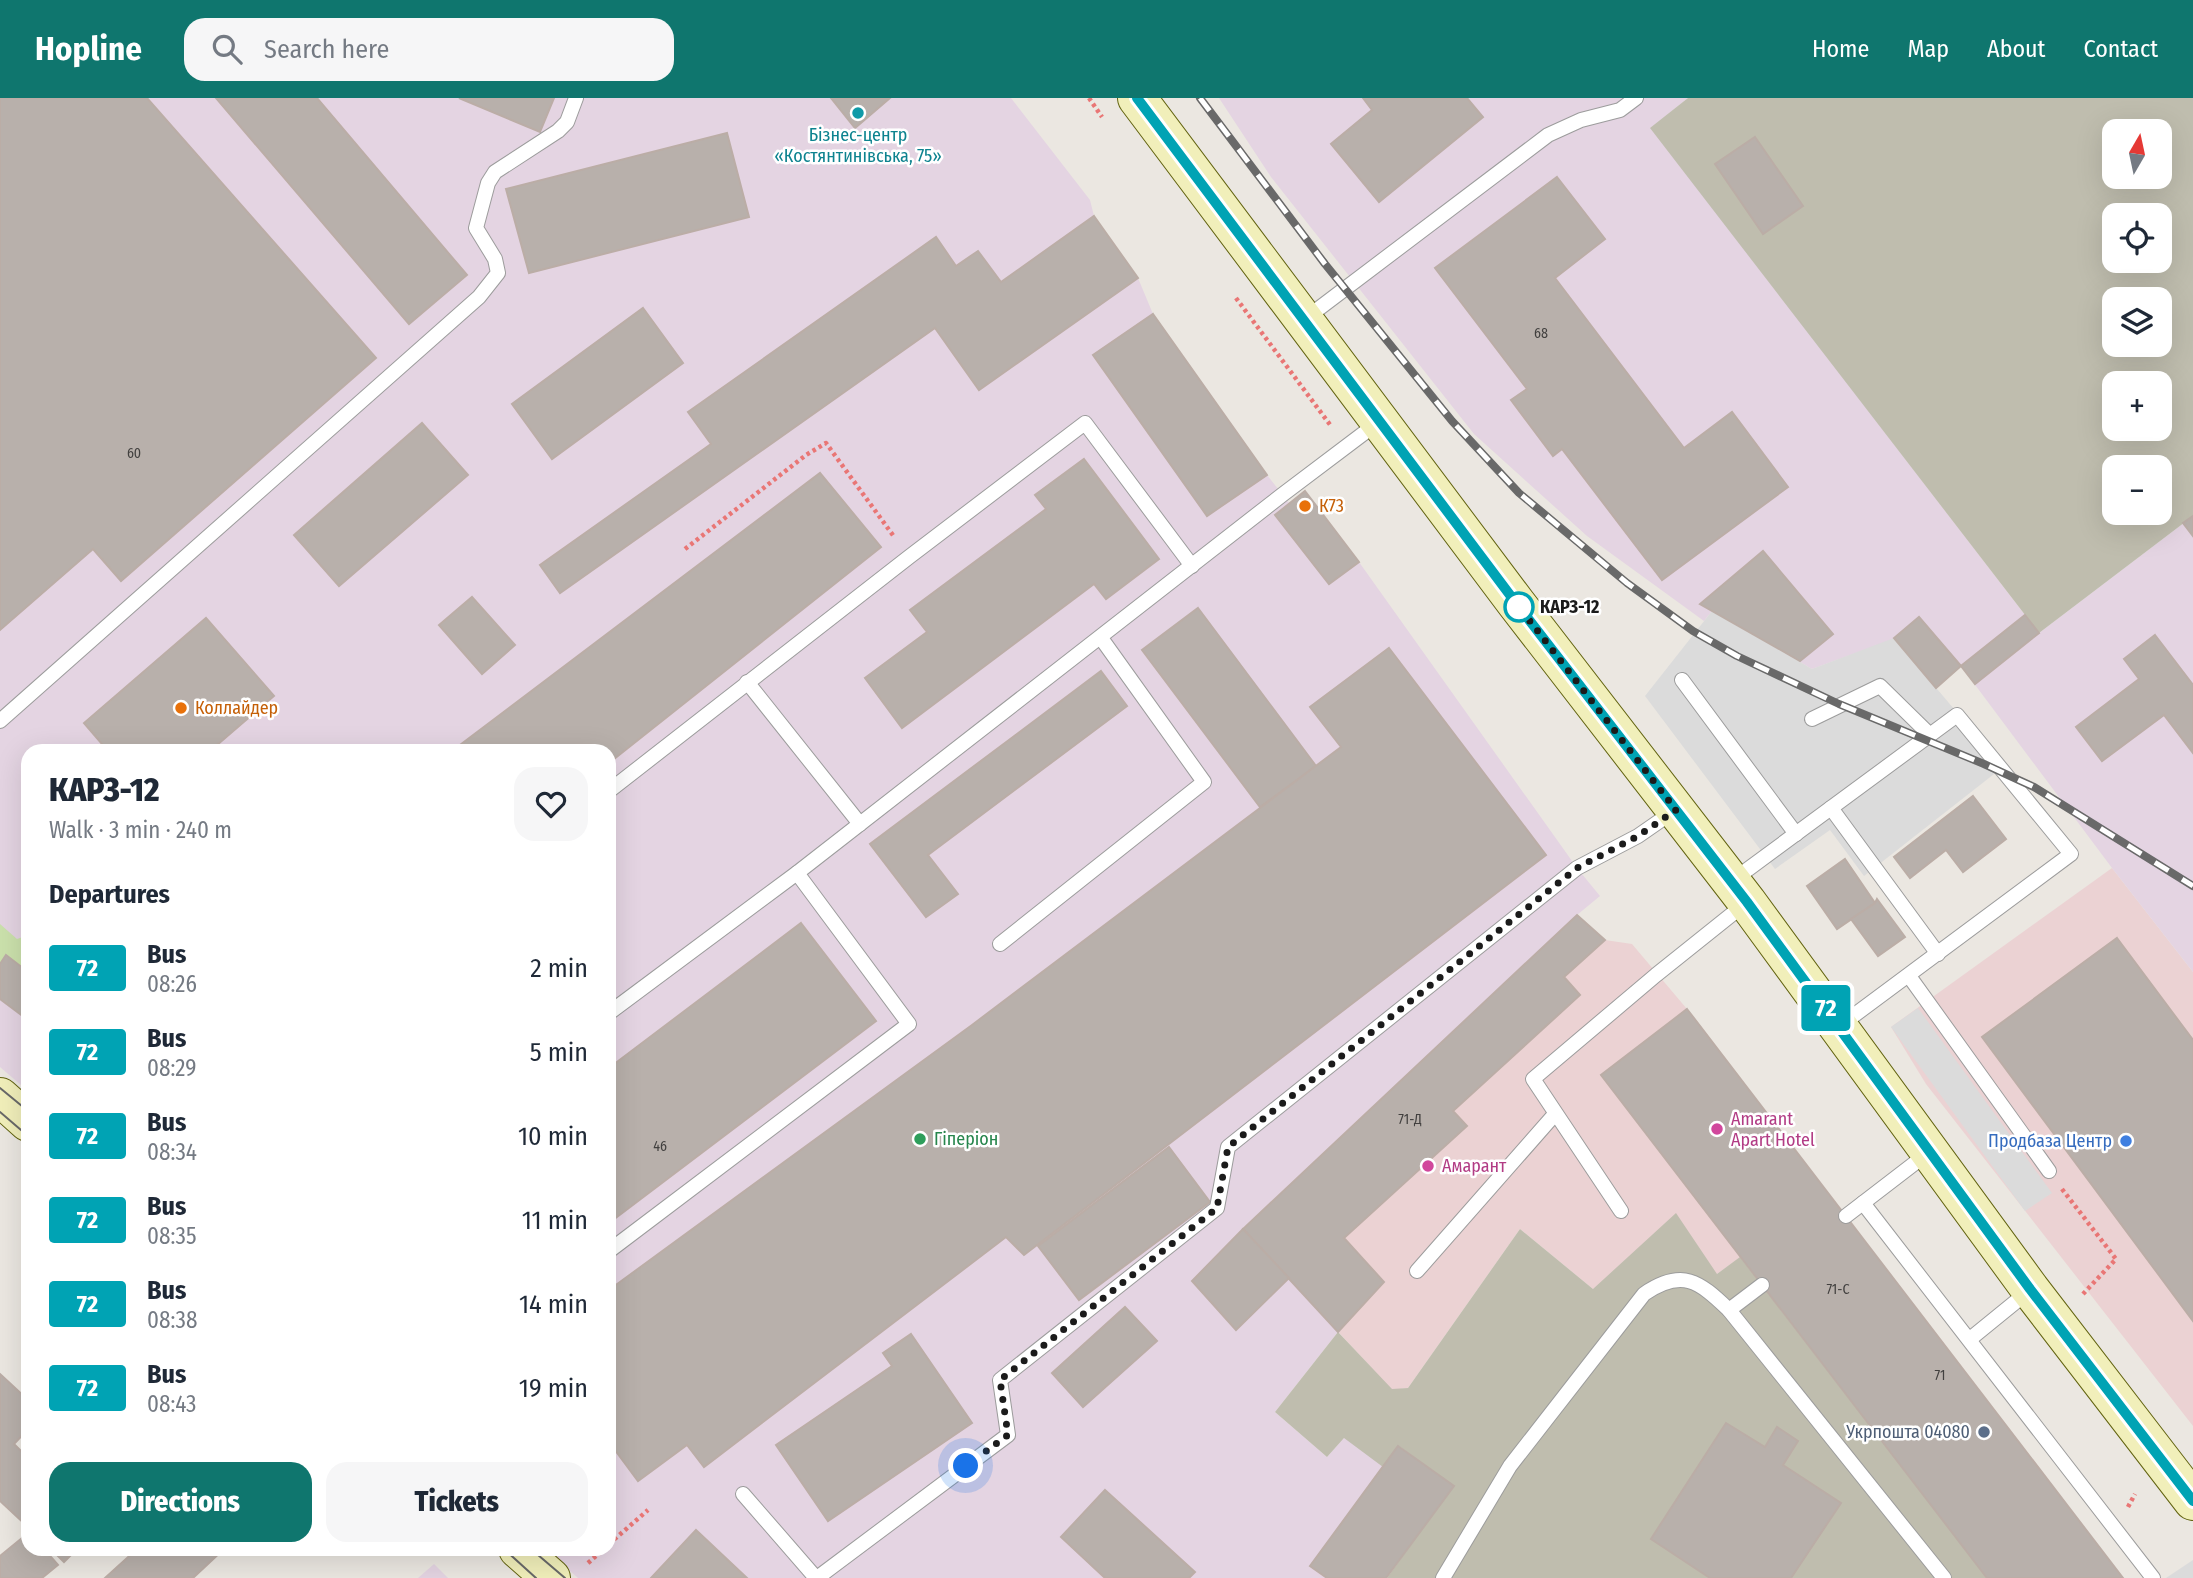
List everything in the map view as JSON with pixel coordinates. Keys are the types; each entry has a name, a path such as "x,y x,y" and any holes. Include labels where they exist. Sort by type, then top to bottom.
{"main road":[{"path":"1137,98 1739,892 2030,1289 2193,1501"},
{"path":"526,1556 551,1578"}],"lane":[{"path":"0,721 479,297 498,273 495,259 476,228 488,183 495,172 558,131 567,122 576,98"},
{"path":"1304,320 1548,135 1581,120 1620,110 1636,98"},
{"path":"616,1008 797,873 1380,421"},
{"path":"616,785 909,556 1085,423 1192,566"},
{"path":"1000,944 1204,782 1101,638"},
{"path":"1682,680 1796,834"},
{"path":"747,682 860,824"},
{"path":"1812,719 1880,685 1930,735"},
{"path":"1621,1211 1532,1079 1656,975 1796,834 1957,715 2071,854 1839,1026"},
{"path":"1831,808 1938,954"},
{"path":"743,1494 817,1578 1008,1435 1000,1380 1217,1208 1228,1147 1577,868 1638,836 1676,810"},
{"path":"616,1246 909,1024 797,873"},
{"path":"1909,976 2049,1171"},
{"path":"1418,1271 1555,1114"},
{"path":"1846,1216 1929,1152"},
{"path":"1863,1203 2153,1578"},
{"path":"1443,1578 1510,1466 1644,1294 1661,1282 1678,1279 1705,1287 1729,1310 1944,1578"},
{"path":"1729,1310 1762,1285"},
{"path":"1970,1339 2030,1289"}],"path":[{"path":"685,549 806,455 826,443 909,556"},
{"path":"2049,1171 2116,1259 2083,1294"},
{"path":"616,1538 648,1510"},
{"path":"588,1563 596,1556"}],"shaded area":[{"path":"0,98 1011,98 1090,200 1094,216 1138,278 1153,314 1267,475 1289,503 1305,491 1359,562 1577,868 1600,896 1243,1228 1338,1332 1275,1412 1327,1457 1344,1438 1398,1446 1454,1486 1386,1578 578,1578 553,1556 616,1556 616,744 21,744 21,1085 0,1067"},
{"path":"1219,98 1688,98 1651,128 2039,633 2193,516 2193,972 1961,666 1936,688 1894,639 1812,669 1712,611 1704,621 1587,536 1474,434 1271,177"},
{"path":"1688,98 2193,98 2193,516 2039,633 1650,128"},
{"path":"1712,611 1812,669 1894,638 2003,767 1864,876 1830,830 1775,869 1645,696"},
{"path":"2112,868 2193,972 2193,1426 1926,1084 1891,1027"},
{"path":"1577,915 1605,940 1632,944 1687,1009 2122,1578 1987,1578 1741,1257 1717,1274 1593,1289 1520,1229 1408,1388 1392,1390 1243,1229"},
{"path":"1918,1008 2052,1193 2025,1211 1891,1027"},
{"path":"1676,1213 1717,1274 1740,1257 1987,1578 1387,1578 1453,1486 1399,1446 1383,1467 1344,1438 1327,1457 1275,1412 1338,1332 1392,1389 1408,1388 1520,1229 1593,1289"},
{"path":"2193,1560 2193,1578 2166,1578"},
{"path":"434,1564 448,1578 418,1578"}],"green space":[{"path":"0,924 17,939 21,938 21,967 7,956 0,964"}],"building":[{"path":"0,98 147,98 376,358 121,581 93,549 0,630"},
{"path":"216,98 317,98 467,275 409,324"},
{"path":"459,98 554,98 540,132"},
{"name":"Бізнес-центр «Костянтинівська, 75»","path":"831,98 890,98 855,128"},
{"path":"1363,98 1467,98 1483,117 1379,202 1331,144 1372,110"},
{"path":"727,133 749,217 529,273 506,189"},
{"path":"1755,137 1803,206 1763,234 1715,164"},
{"path":"1557,177 1605,239 1555,278 1684,448 1732,412 1788,487 1662,580 1562,449 1553,456 1511,400 1527,389 1435,268"},
{"path":"1094,216 1138,278 979,390 935,328 560,593 540,565 711,444 688,412 936,237 956,266 978,251 1001,282"},
{"path":"643,308 683,363 552,459 512,404"},
{"path":"1153,314 1267,475 1207,516 1093,355"},
{"path":"422,423 468,475 339,586 294,535"},
{"path":"1084,459 1159,559 1106,599 1094,584 902,728 865,678 927,632 910,610 1046,509 1035,495"},
{"path":"820,473 881,547 616,757 616,744 461,744"},
{"path":"1305,491 1359,562 1329,584 1275,515"},
{"path":"2193,516 2193,536 2183,523"},
{"path":"1763,551 1833,634 1800,661 1700,604"},
{"path":"472,597 515,645 482,674 439,625"},
{"path":"1198,608 1316,766 1260,807 1142,650"},
{"path":"2025,615 2039,633 1975,684 1961,666"},
{"path":"1919,617 1961,666 1936,688 1894,638"},
{"path":"206,618 274,696 218,744 102,744 84,723"},
{"path":"2155,635 2193,685 2193,753 2164,715 2102,761 2076,727 2139,679 2124,659"},
{"path":"1389,648 1546,855 1024,1255 1006,1237 704,1467 687,1445 638,1481 616,1451 616,1285 972,1025 1341,747 1310,707"},
{"path":"1101,671 1127,706 928,855 958,894 926,917 870,844"},
{"path":"1973,796 2006,839 1963,872 1946,850 1910,878 1894,857"},
{"path":"1845,859 1875,903 1837,929 1807,886"},
{"path":"1877,899 1905,937 1878,956 1851,919"},
{"path":"1577,915 1605,940 1564,977 1580,995 1453,1111 1467,1126 1344,1238 1384,1282 1338,1332 1243,1229"},
{"path":"801,923 876,1021 616,1218 616,1063"},
{"name":"Продбаза Центр","path":"2117,938 2193,1040 2193,1321 1982,1037"},
{"path":"6,955 21,967 21,1015 0,999 0,964"},
{"path":"1687,1009 2123,1578 1987,1578 1601,1075"},
{"path":"1169,1147 1210,1202 1079,1300 1038,1246"},
{"path":"1243,1229 1289,1278 1236,1330 1192,1281"},
{"path":"1125,1307 1157,1341 1083,1407 1052,1373"},
{"path":"911,1334 972,1423 828,1521 776,1445 892,1366 883,1353"},
{"path":"0,1374 21,1394 21,1436 14,1444 21,1451 21,1520 0,1501"},
{"path":"1726,1423 1765,1447 1777,1427 1798,1441 1783,1465 1841,1503 1791,1578 1710,1578 1651,1539"},
{"path":"1398,1446 1454,1486 1386,1578 1327,1578 1310,1566"},
{"path":"1105,1490 1195,1572 1189,1578 1105,1578 1061,1537"},
{"path":"696,1530 747,1578 651,1578"},
{"path":"21,1539 21,1556 50,1556 58,1565 42,1578 0,1578 0,1556"},
{"path":"58,1556 70,1556 64,1562"},
{"path":"129,1556 217,1556 193,1578 105,1578"}],"tram line":[{"path":"0,1088 21,1105"},
{"path":"0,1112 21,1130"},
{"path":"512,1556 536,1578"},
{"path":"539,1556 565,1578"}],"railway":[{"path":"1200,98 1325,264 1452,421 1519,493 1627,583 1693,631 1737,656 1839,704 2034,787 2193,886"}],"bus line":[{"name":"72","path":"1137,98 1516,603 1747,902 2030,1289 2141,1437 2193,1501"}],"place":[{"name":"Бізнес-центр «Костянтинівська, 75»","path":"858,113"},
{"name":"К73","path":"1305,506"},
{"name":"КАРЗ-12","path":"1519,607"},
{"name":"Коллайдер","path":"181,708"},
{"name":"Amarant Apart Hotel","path":"1717,1129"},
{"name":"Гіперіон","path":"920,1139"},
{"name":"Продбаза Центр","path":"2126,1141"},
{"name":"Амарант","path":"1428,1166"},
{"name":"Укрпошта 04080","path":"1984,1432"}],"route":[{"path":"966,1466 1008,1435 1000,1380 1217,1208 1228,1147 1577,868 1638,836 1676,810 1516,603 1519,607"}]}
